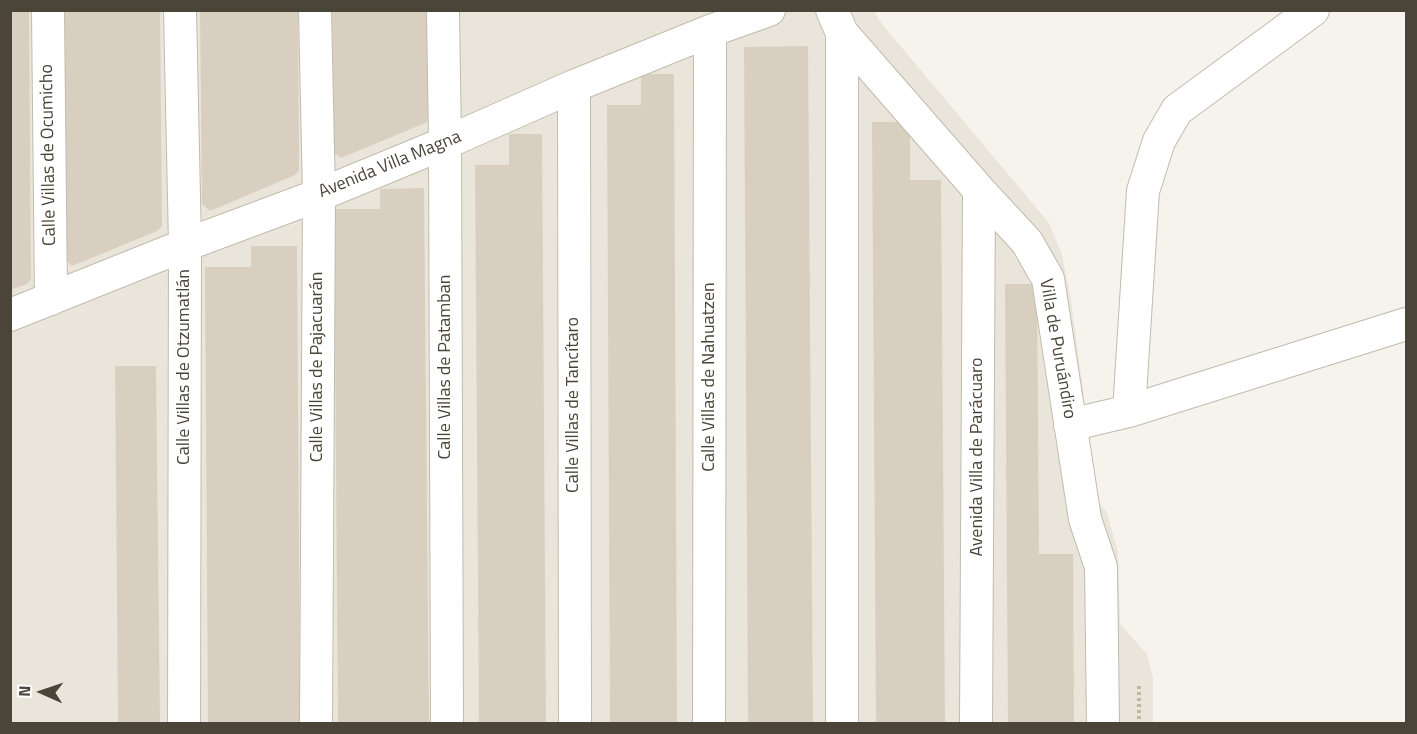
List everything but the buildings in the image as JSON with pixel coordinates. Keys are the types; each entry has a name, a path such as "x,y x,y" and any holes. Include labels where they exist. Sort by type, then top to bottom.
{"street":[{"name":"Calle Villas de Ocumicho","path":"48,10 51,299"},
{"name":"Calle Villas de Otzumatlán","path":"180,10 185,245 184,723"},
{"name":"Calle Villas de Pajacuarán","path":"315,10 319,195 316,723"},
{"name":"Calle Villas de Patamban","path":"443,10 447,723"},
{"name":"Avenida Villa Magna","path":"10,315 185,245 319,195 574,86 710,31 769,10"},
{"path":"1129,411 1143,191 1159,141 1177,110 1313,10"},
{"path":"837,22 842,723"},
{"name":"Villa de Puruándiro","path":"837,22 979,190 1027,242 1048,279 1085,519 1101,567 1103,723"},
{"name":"Calle Villas de Nahuatzen","path":"709,723 710,31"},
{"name":"Calle Villas de Tancítaro","path":"574,86 575,723"},
{"name":"Avenida Villa de Parácuaro","path":"976,723 979,190"},
{"path":"1070,425 1129,411 1407,324"}],"path":[{"path":"1139,686 1139,723"}],"shaded area":[{"path":"10,11 874,11 882,24 1049,223 1062,255 1071,300 1084,397 1086,435 1097,501 1107,513 1118,552 1120,624 1147,654 1153,678 1153,723 11,723"}]}
